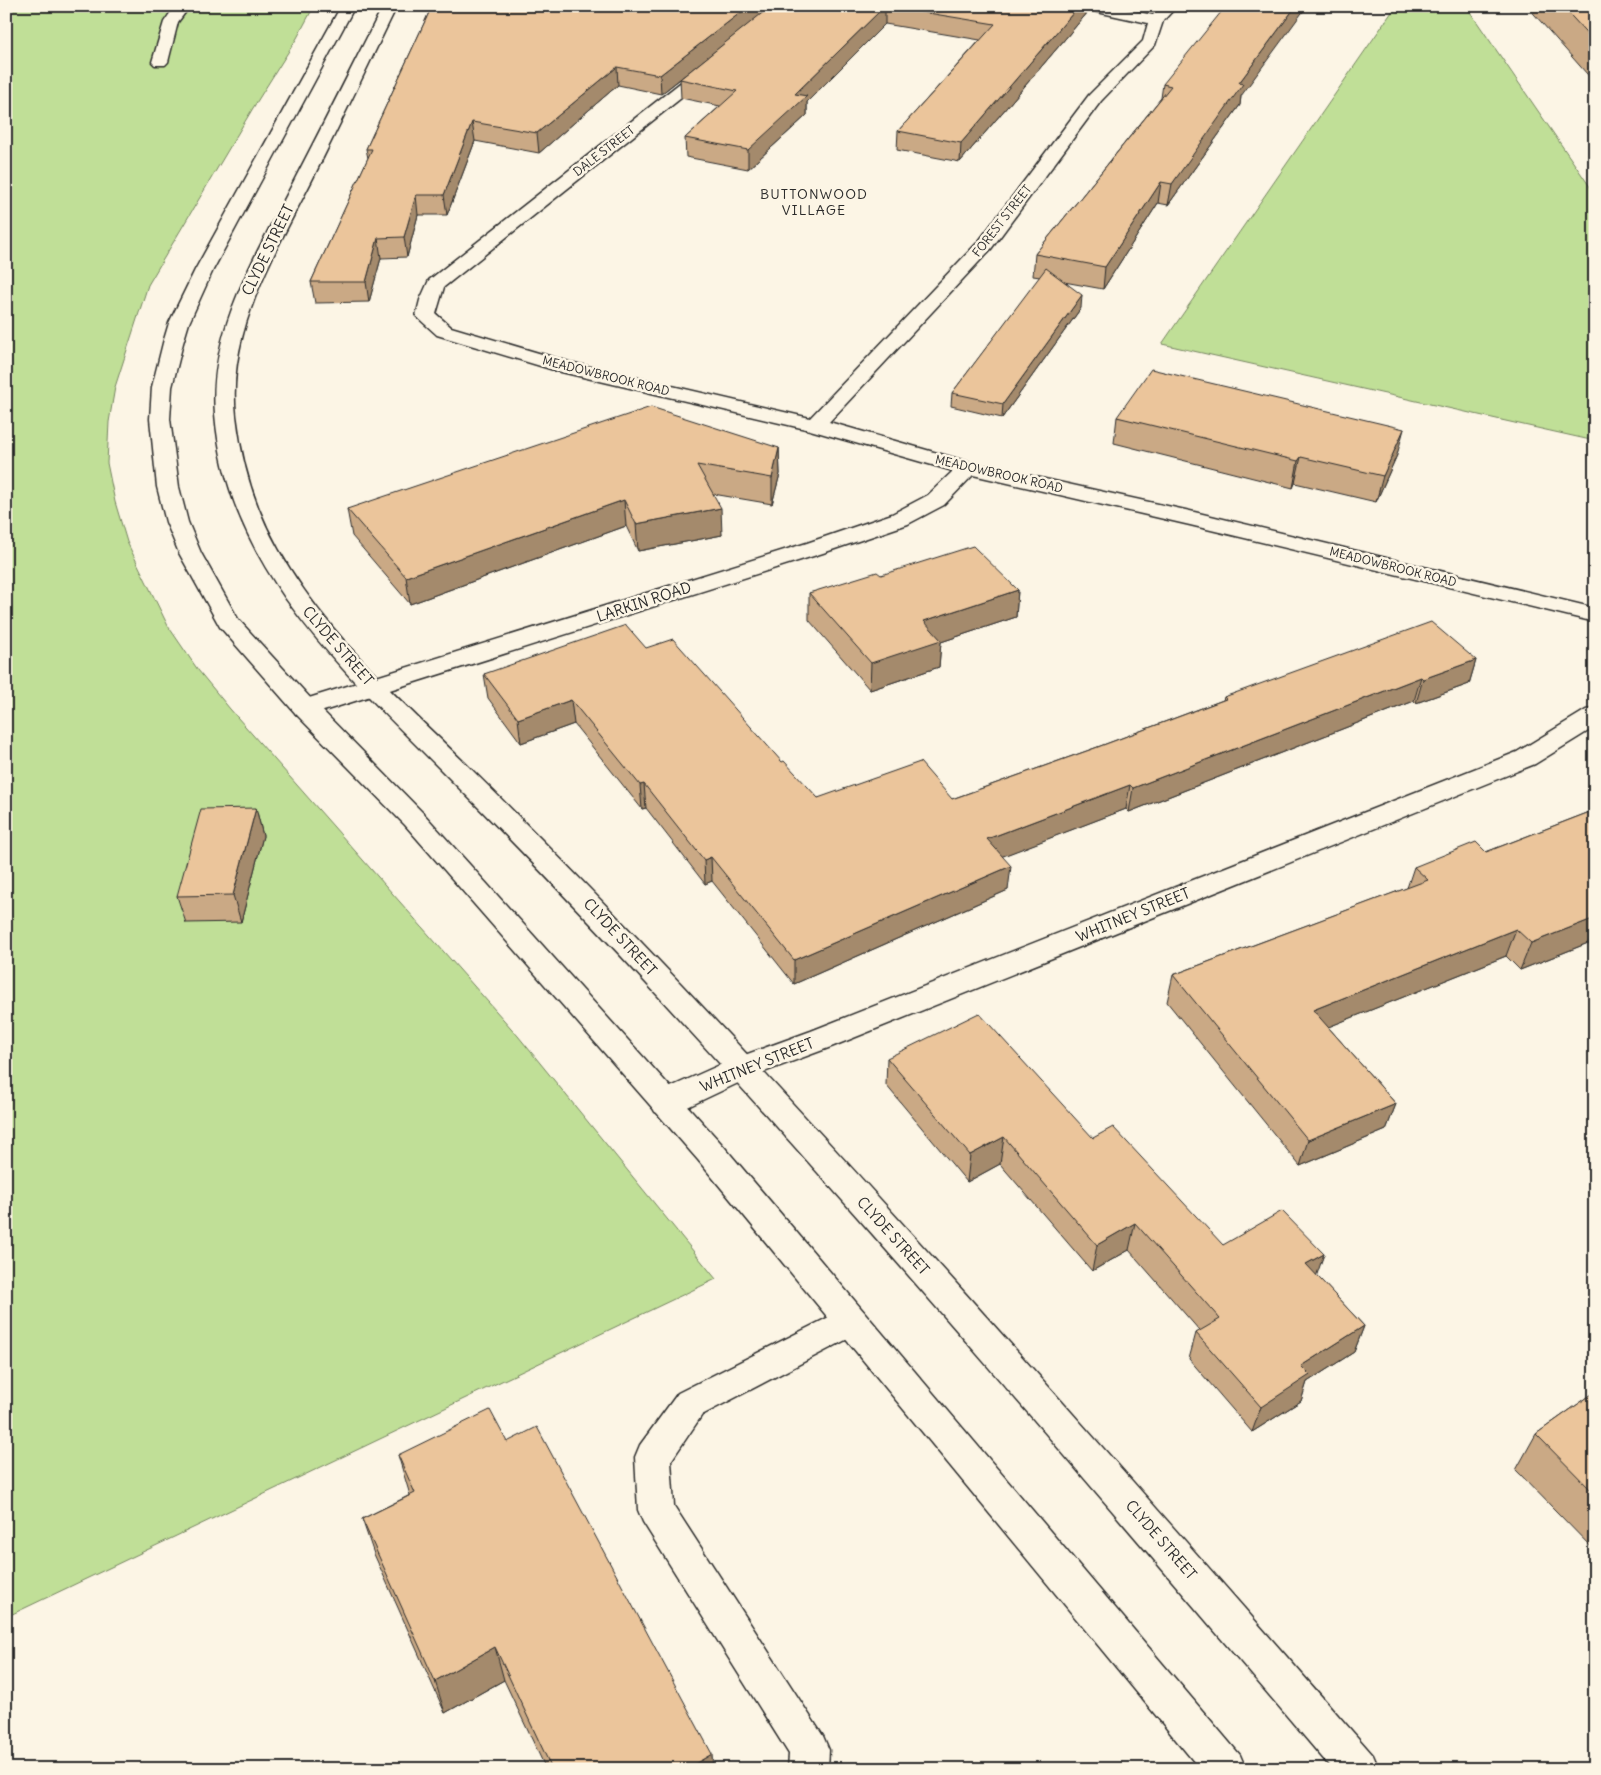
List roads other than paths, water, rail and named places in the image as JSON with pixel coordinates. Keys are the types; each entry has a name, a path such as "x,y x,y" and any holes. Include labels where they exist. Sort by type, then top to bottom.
{"main road":[{"path":"160,62 171,22 183,6"},
{"path":"348,6 204,270 179,323 162,387 160,419 168,487 177,522 190,553 228,622 305,708 414,819 666,1102 1226,1769"},
{"name":"CLYDE STREET","path":"390,6 244,301 227,361 226,411 236,476 245,507 277,567 298,599 328,637 372,687 562,876 742,1068 1056,1419 1359,1769"},
{"path":"1088,6 1156,20"},
{"name":"FOREST STREET","path":"815,425 985,245 1095,98 1150,42 1156,20 1170,6"},
{"name":"DALE STREET","path":"429,300 436,284 724,55"},
{"name":"MEADOWBROOK ROAD","path":"429,300 426,316 444,331 564,367 815,425 968,468 1190,518 1595,615"},
{"name":"LARKIN ROAD","path":"305,708 758,566 900,518 936,500 968,468"},
{"name":"WHITNEY STREET","path":"666,1102 742,1068 821,1039 1526,758 1595,716"},
{"path":"808,1769 809,1750 656,1510 654,1457 690,1404 851,1321"}],"district":[{"name":"BUTTONWOOD VILLAGE","path":"814,202"}]}
